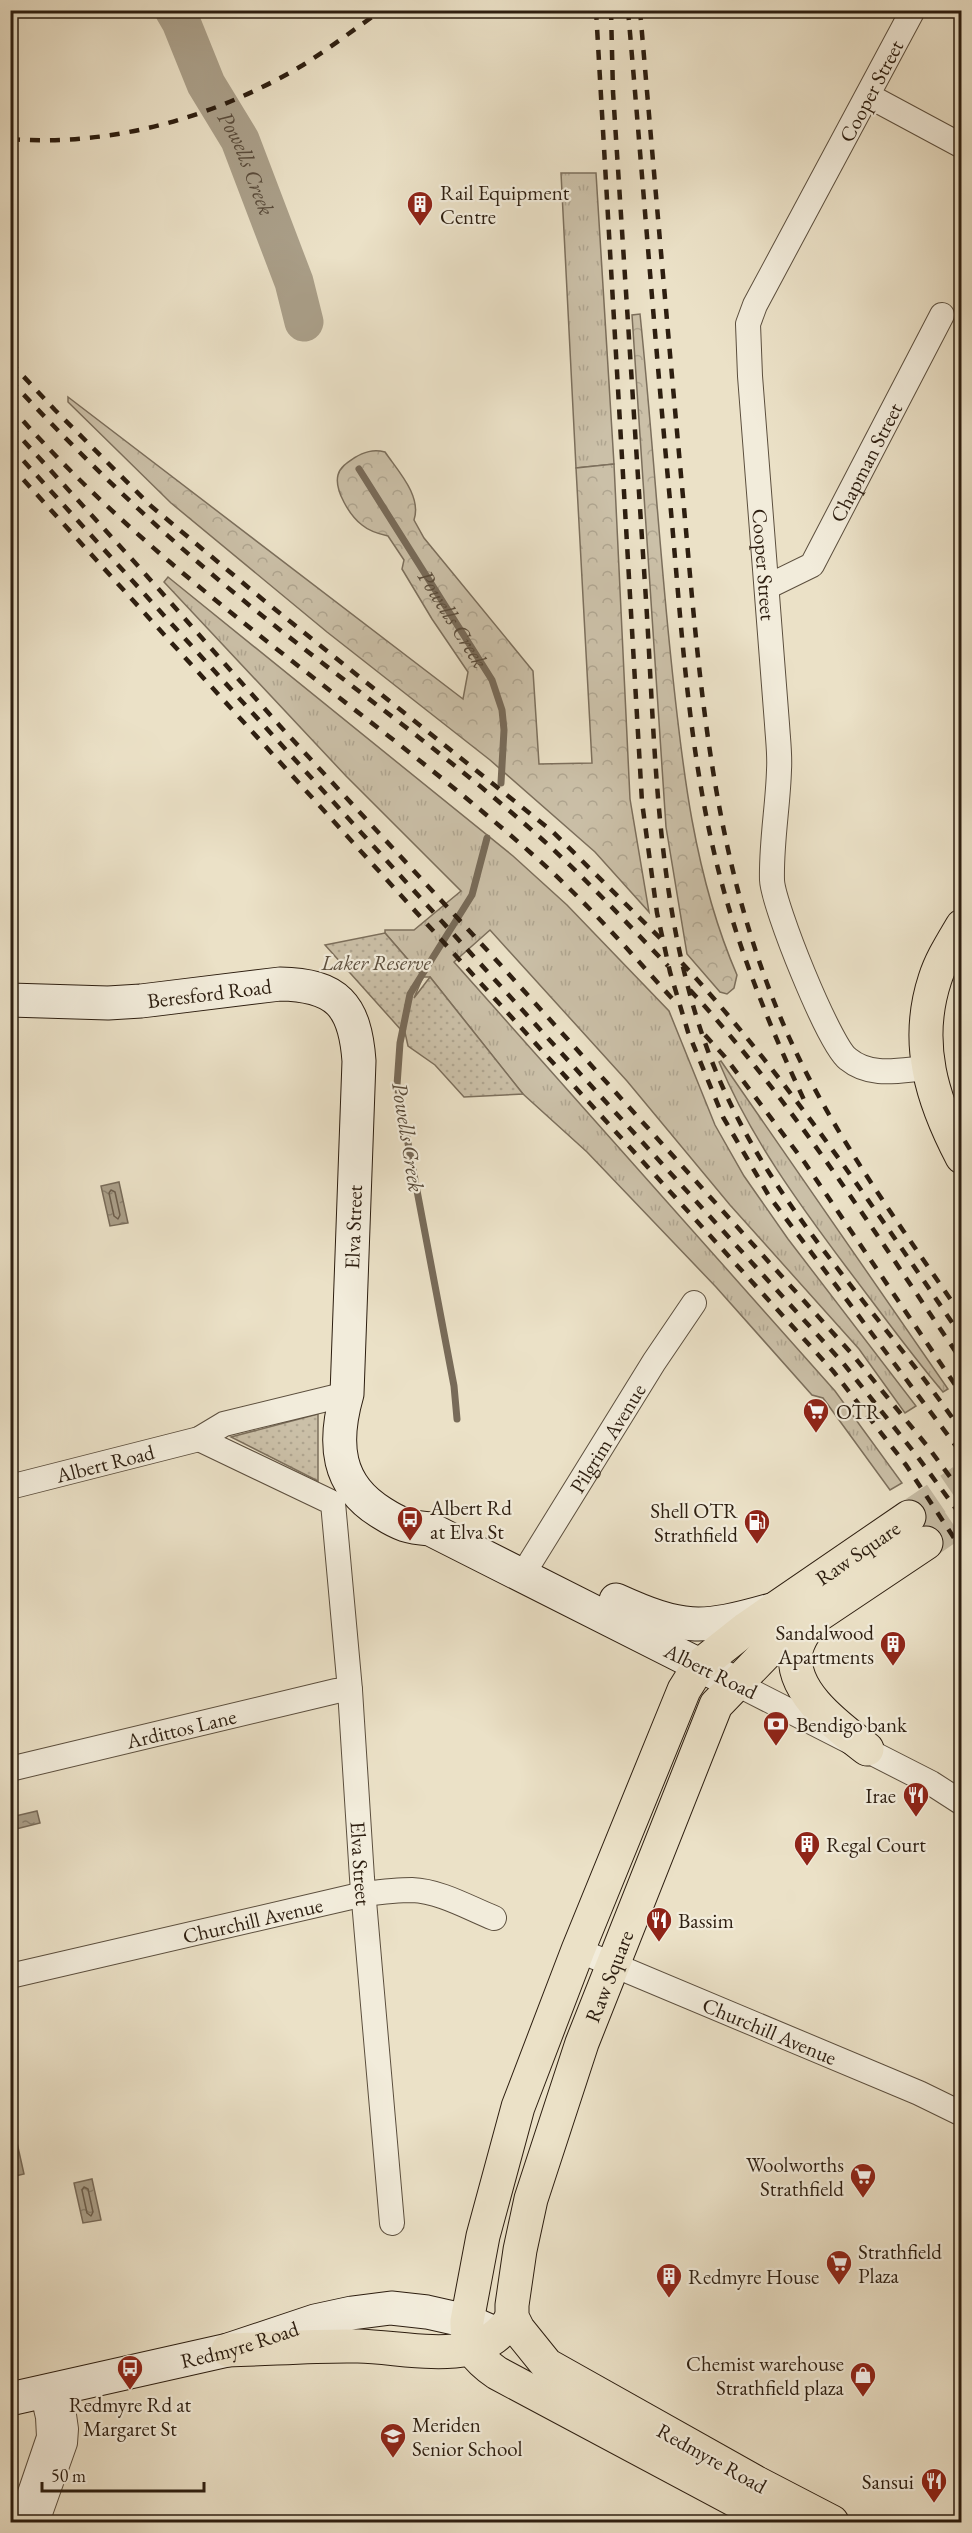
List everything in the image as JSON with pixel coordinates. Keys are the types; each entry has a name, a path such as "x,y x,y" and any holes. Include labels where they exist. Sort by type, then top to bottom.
{"main road":[{"path":"962,926 934,980 928,1012 927,1068 946,1127 962,1157"},
{"name":"Beresford Road","path":"10,1000 108,1003 171,999 262,986 298,984 316,988 332,996 345,1007 354,1022 358,1038 359,1060"},
{"name":"Elva Street","path":"359,1060 347,1394 340,1421 340,1452 345,1473 353,1489 366,1503 387,1516 407,1527 430,1528 523,1574"},
{"name":"Elva Street","path":"347,1394 356,1414 357,1449 361,1466 377,1486 416,1509 430,1528"},
{"path":"333,1503 372,1516 387,1516"},
{"name":"Raw Square","path":"918,1530 814,1616 768,1650 716,1705 582,2043 531,2199 517,2268 487,2330 483,2236 518,2107 578,1950 680,1699 699,1666 772,1610 918,1530"},
{"name":"Albert Road","path":"523,1574 735,1683"},
{"path":"559,1593 587,1592 607,1595 657,1618 692,1625 731,1622 772,1610"},
{"path":"814,1616 796,1653 798,1678 805,1691 831,1721 867,1749"},
{"name":"Redmyre Road","path":"10,2399 228,2350 315,2321 352,2313 391,2308 427,2312 487,2330 530,2347 547,2365 832,2523"},
{"path":"432,2352 487,2330"},
{"name":"Redmyre Road","path":"487,2330 481,2362 497,2373 776,2523"},
{"path":"228,2350 356,2346 432,2352 497,2373"}],"street":[{"name":"Cooper Street","path":"913,10 869,96 755,305 748,324 779,769 772,881 778,910 826,1025 837,1047 847,1059 863,1068 878,1072 927,1068"},
{"path":"869,96 962,146"},
{"name":"Chapman Street","path":"767,587 812,565 942,315"},
{"name":"Pilgrim Avenue","path":"523,1574 654,1362 694,1303"},
{"name":"Albert Road","path":"10,1487 200,1438 224,1424 347,1394"},
{"path":"200,1438 333,1503"},
{"name":"Elva Street","path":"333,1503 392,2223"},
{"name":"Albert Road","path":"735,1683 867,1749 931,1783 962,1803"},
{"name":"Ardittos Lane","path":"10,1769 336,1691 350,1690"},
{"name":"Albert Road","path":"931,1783 962,1792"},
{"name":"Churchill Avenue","path":"10,1976 364,1894 415,1890 437,1895 494,1918"},
{"name":"Churchill Avenue","path":"578,1950 919,2093 962,2114"},
{"path":"38,2523 65,2443 65,2386"},
{"path":"65,2386 66,2429"},
{"path":"20,2523 49,2437 48,2417 65,2386"}],"green space":[{"path":"561,173 596,173 614,464 576,468"},
{"path":"640,314 667,616 685,780 710,899 737,975 734,988 727,994 720,992 687,954 666,827 632,315"},
{"path":"68,397 463,699 468,672 402,569 404,560 388,536 371,531 357,521 348,509 338,488 338,475 347,463 365,453 385,452 412,493 416,511 414,520 424,538 533,671 539,764 592,763 576,468 614,464 630,799 649,912 595,852 490,760 327,632 171,503 68,402"},
{"path":"168,577 513,856 567,905 669,1011 715,1125 744,1176 788,1239 916,1406 905,1413 859,1349 730,1205 627,1081 490,930 454,962 835,1391 902,1483 890,1490 823,1398 812,1395 716,1287 587,1152 523,1094 430,977 423,977 385,933 385,930 414,930 461,891 346,776 164,582"},
{"name":"Laker Reserve","path":"385,933 423,977 414,998 430,977 523,1094 464,1097 435,1065 408,1046 404,1028 402,1031 325,945"},
{"path":"721,1061 948,1389 943,1392 918,1362 794,1194 745,1117 719,1062"},
{"path":"318,1414 318,1481 231,1437"}],"water":[{"path":"119,1182 128,1223 110,1226 101,1186"},
{"path":"37,1811 40,1823 12,1830 11,1817"},
{"path":"15,2134 24,2174 11,2177 11,2135"},
{"path":"92,2179 101,2220 83,2223 74,2183"}],"waterway":[{"name":"Powells Creek","path":"174,10 206,84 240,140 294,282 304,322"},
{"name":"Powells Creek","path":"359,469 492,680 502,710 504,730 501,783"},
{"name":"Powells Creek","path":"457,1419 454,1386 397,1085 400,1043 410,994 472,895 487,838"}],"tunnel":[{"path":"909,1517 962,1481"},
{"path":"926,1543 962,1518"}],"railway":[{"path":"10,139 87,138 125,133 162,125 199,113 235,100 303,65 382,10"},
{"path":"596,10 642,802 657,913 670,972 688,1032 723,1117 769,1196 962,1454"},
{"path":"611,10 613,92 658,795 674,925 688,989 708,1051 734,1111 758,1154 784,1196 813,1236 934,1392 962,1432"},
{"path":"628,10 658,370 695,753 711,839 728,907 763,1006 805,1102"},
{"path":"640,10 703,704 725,838 762,970 788,1035 806,1072 846,1144 962,1316"},
{"path":"10,362 151,506 261,598 553,832 662,940"},
{"path":"10,380 98,470 222,582 437,752 544,841 668,966"},
{"path":"10,406 69,469 197,585 399,744 532,854 589,908 677,1004"},
{"path":"10,426 852,1354 928,1447 962,1493"},
{"path":"10,446 843,1363 962,1517"},
{"path":"10,465 833,1371 906,1465 962,1550"},
{"path":"682,963 721,1007 794,1098 863,1192 962,1337"},
{"path":"690,990 728,1033 799,1124 866,1218 962,1361"},
{"path":"705,1035 725,1057 805,1163 962,1395"}],"place":[{"name":"Rail Equipment Centre","path":"420,227"},
{"name":"OTR","path":"816,1434"},
{"name":"Albert Rd at Elva St","path":"410,1542"},
{"name":"Shell OTR Strathfield","path":"757,1545"},
{"name":"Sandalwood Apartments","path":"893,1667"},
{"name":"Bendigo bank","path":"776,1747"},
{"name":"Irae","path":"916,1818"},
{"name":"Regal Court","path":"807,1867"},
{"name":"Bassim","path":"659,1943"},
{"name":"Woolworths Strathfield","path":"863,2199"},
{"name":"Strathfield Plaza","path":"839,2286"},
{"name":"Redmyre House","path":"669,2299"},
{"name":"Redmyre Rd at Margaret St","path":"130,2391"},
{"name":"Chemist warehouse Strathfield plaza","path":"863,2398"},
{"name":"Meriden Senior School","path":"393,2459"},
{"name":"Sansui","path":"934,2504"}]}
